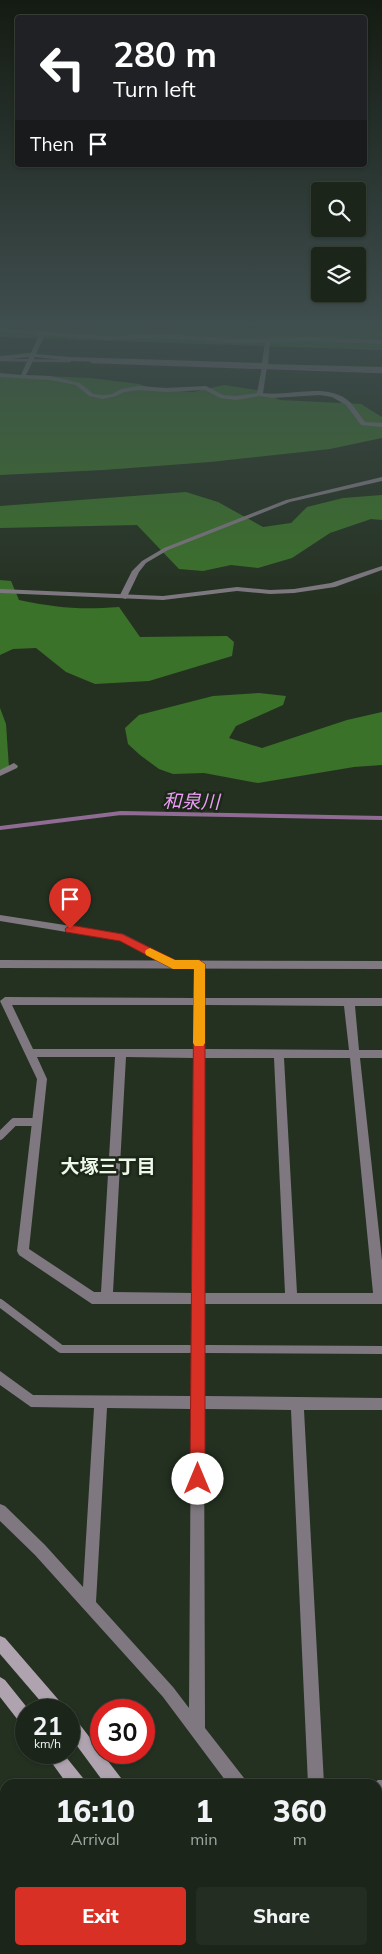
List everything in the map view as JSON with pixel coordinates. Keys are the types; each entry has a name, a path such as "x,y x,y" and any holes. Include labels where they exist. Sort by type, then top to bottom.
{"main road":[{"path":"0,1643 48,1699"},
{"path":"0,1684 15,1704"},
{"path":"80,1737 111,1779"},
{"path":"61,1764 72,1779"}],"street":[{"path":"357,417 362,424 382,425"},
{"path":"123,596 140,566 166,549 288,501 382,479"},
{"path":"0,591 163,598 238,589 270,592 294,591 332,585 382,568"},
{"path":"0,773 14,766"},
{"path":"0,918 122,938 173,964"},
{"path":"0,964 382,965"},
{"path":"197,1730 199,964"},
{"path":"349,1002 378,1236 381,1299 92,1298 23,1251 42,1078 5,1001 382,1002"},
{"path":"30,1053 382,1054"},
{"path":"106,1298 121,1053"},
{"path":"279,1054 291,1299"},
{"path":"0,1136 14,1122 37,1122"},
{"path":"0,1303 61,1348 189,1349"},
{"path":"206,1349 382,1350"},
{"path":"0,1377 32,1401 382,1404"},
{"path":"90,1604 101,1402"},
{"path":"297,1403 316,1779"},
{"path":"0,1511 40,1550 168,1692 234,1779"}],"green space":[{"path":"0,417 382,417 382,438 330,449 210,462 0,475"},
{"path":"186,492 218,502 263,527 291,523 307,507 343,498 382,495 382,520 371,519 330,533 292,558 258,568 231,565 203,571 179,569 137,525 0,528 0,506"},
{"path":"0,580 11,581 19,600 69,608 119,607 140,637 227,636 234,642 232,656 149,681 95,684 66,672 36,648 13,649 0,655"},
{"path":"259,693 286,696 283,705 236,726 229,738 262,748 347,720 382,712 382,765 354,767 258,783 204,773 173,774 159,769 128,744 125,728 139,715 213,696"},
{"path":"0,708 6,724 9,768 0,771"}],"waterway":[{"name":"和泉川","path":"0,828 121,813 382,818"}],"slow traffic":[{"path":"150,952 173,964 199,964 199,1043"}],"district":[{"name":"大塚三丁目","path":"108,1166"}],"route":[{"path":"70,929 122,938 173,964 199,964 198,1479"}]}
